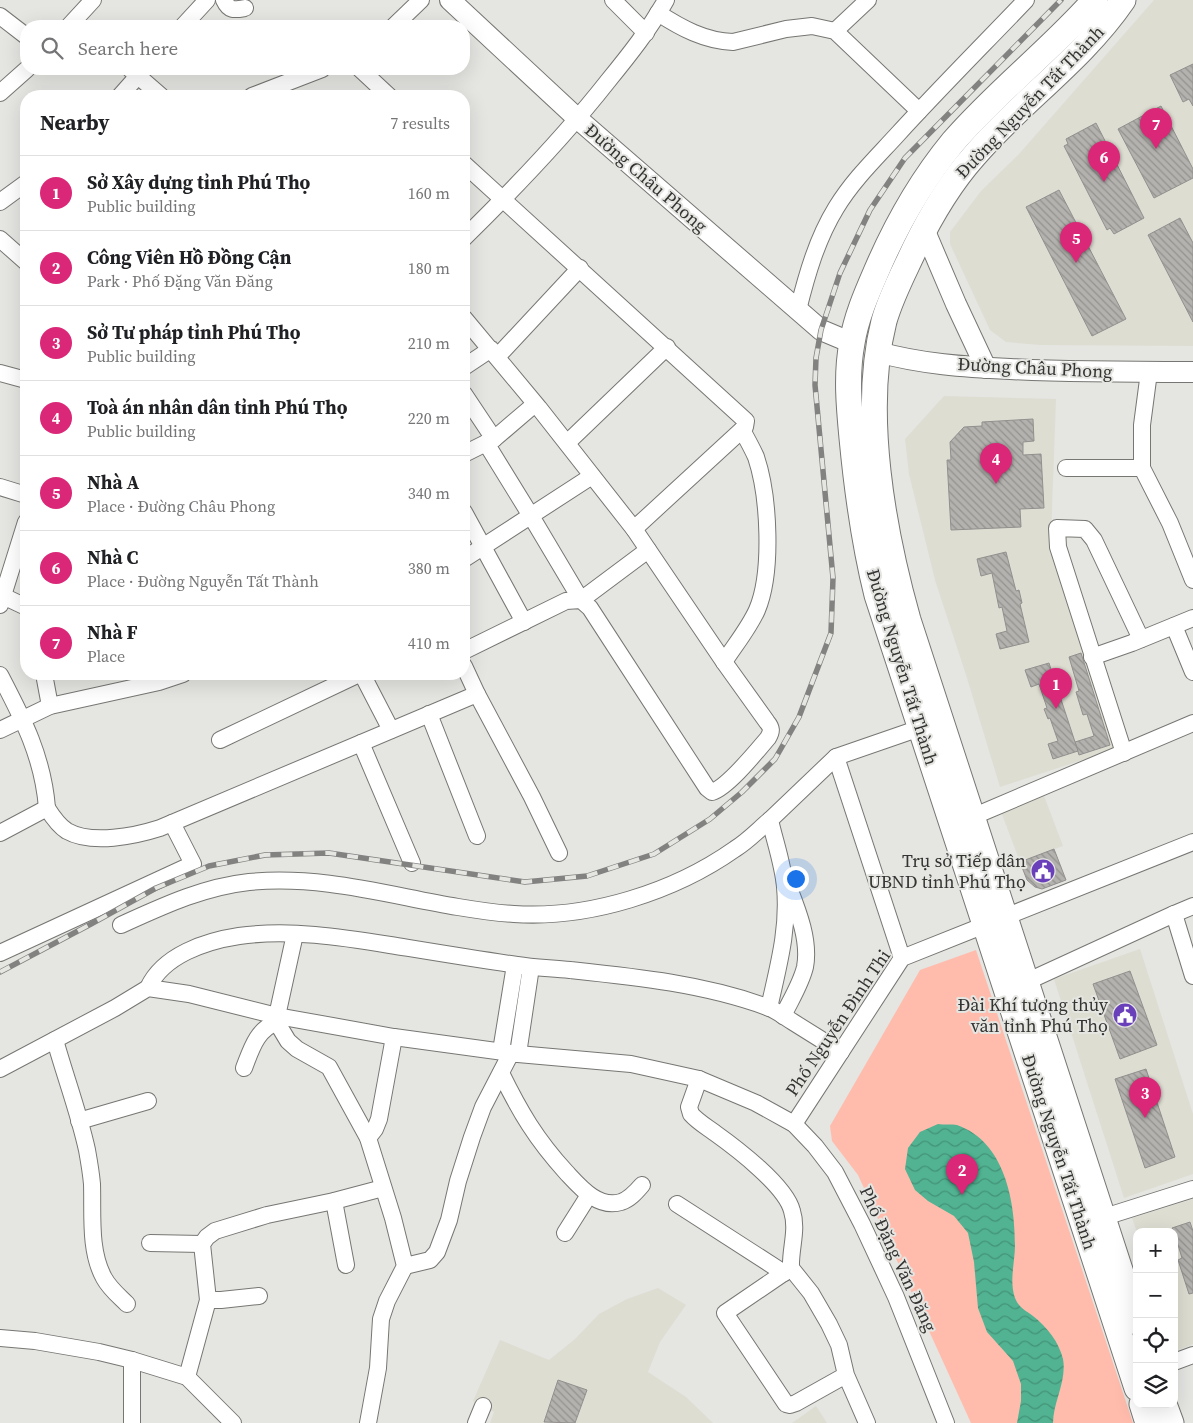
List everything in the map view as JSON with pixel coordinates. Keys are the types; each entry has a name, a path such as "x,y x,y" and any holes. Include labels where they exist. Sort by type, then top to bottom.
{"main road":[{"name":"Đường Nguyễn Tất Thành","path":"1095,0 997,113 973,156 948,189 924,229 889,306 878,352 874,400 879,475 891,556 897,623 920,728 995,921 1093,1220 1135,1318"},
{"name":"Đường Nguyễn Tất Thành","path":"1123,0 1091,40 997,113 954,141 934,166 903,214 864,299 852,343 849,368 849,398 856,476 868,560 897,623 972,817 995,921 1026,982 1133,1369"},
{"path":"1143,1408 1148,1423"},
{"path":"1165,1408 1171,1423"}],"street":[{"path":"189,20 207,0"},
{"path":"224,0 228,7 233,10 244,8"},
{"path":"400,20 421,0"},
{"name":"Đường Châu Phong","path":"450,0 578,119 821,330 852,343"},
{"path":"613,0 646,33"},
{"path":"835,31 868,0"},
{"path":"798,310 815,252 836,208 853,184 919,111 1026,0"},
{"path":"470,232 504,199 578,119 646,33 662,7 694,34 726,42 786,29 812,26 835,31 919,111"},
{"path":"0,16 20,31"},
{"path":"0,93 20,75"},
{"path":"124,90 134,75"},
{"path":"141,75 155,90"},
{"path":"268,90 306,75"},
{"path":"366,75 383,90"},
{"path":"470,169 667,347 743,417 747,424 634,529"},
{"path":"0,202 20,187"},
{"path":"924,229 986,368"},
{"path":"0,238 20,256"},
{"path":"470,364 494,353 580,268"},
{"path":"470,325 567,443 634,529 724,662 771,727 768,738 721,788 712,792 707,788 590,608 581,600 470,405"},
{"path":"567,443 667,347"},
{"name":"Đường Châu Phong","path":"878,352 921,362 986,368 1072,372 1193,372"},
{"path":"1149,372 1142,425 1142,468 1170,523 1193,580"},
{"path":"0,373 20,378"},
{"path":"470,451 490,441 535,404"},
{"path":"724,662 757,610 766,573 766,516 763,494 756,458 742,430"},
{"path":"1066,468 1142,468"},
{"path":"470,555 592,476"},
{"path":"0,487 20,493"},
{"path":"470,522 524,622"},
{"path":"1124,753 1058,547 1057,528 1084,530 1094,540 1141,639"},
{"path":"20,541 1,600 20,605"},
{"path":"470,648 566,601 581,600 648,550"},
{"path":"1092,657 1193,618"},
{"path":"1174,626 1193,672"},
{"path":"0,675 23,720 37,754 47,808 54,819 67,831 84,836 104,838 128,836 160,828 477,694"},
{"path":"470,679 559,853"},
{"path":"45,680 50,706"},
{"path":"0,730 50,706 165,680"},
{"path":"220,740 347,680"},
{"path":"363,680 391,730"},
{"path":"429,714 477,836"},
{"path":"972,817 1193,724"},
{"path":"121,924 205,890 250,882 321,882 349,885 459,907 514,914 577,911 634,898 699,871 736,849 770,820 836,757 920,728"},
{"path":"361,743 412,863"},
{"path":"836,757 902,958"},
{"path":"0,833 47,808"},
{"path":"770,820 783,872 800,918 806,957 803,972 783,1016"},
{"path":"0,953 193,864 172,823"},
{"name":"Phố Nguyễn Đình Thi","path":"794,1124 902,958 1193,842"},
{"path":"769,1008 784,942 786,922 783,872"},
{"path":"1026,982 1193,906"},
{"path":"1174,914 1193,976"},
{"path":"0,1069 115,1008 148,988 157,972 168,962 191,950 210,942 240,936 295,934 354,939 523,966 567,969 649,979 703,989 769,1008 841,1052"},
{"path":"295,934 277,1019 288,1042 329,1068 368,1138 393,1218 405,1266 387,1301 381,1319 378,1368 368,1423"},
{"path":"405,1266 430,1260 437,1252 449,1220 458,1181 483,1107 510,1053 523,966"},
{"name":"Phố Đặng Văn Đăng","path":"148,988 189,994 277,1019 510,1053 631,1064 699,1079 756,1103 794,1124 822,1154 835,1172 896,1296 946,1423"},
{"path":"244,1068 257,1037 277,1019"},
{"path":"368,1138 375,1129 379,1119 394,1036"},
{"path":"54,1040 79,1120 90,1168 97,1258 107,1282 127,1304"},
{"path":"501,1072 517,1106 541,1144 588,1195 600,1201 620,1202 629,1198 642,1185"},
{"path":"699,1079 689,1107 691,1114 750,1161 783,1193 793,1212 794,1226 788,1271 725,1314 786,1404 790,1405 846,1375"},
{"path":"79,1120 148,1101"},
{"path":"187,1377 208,1300 202,1244 207,1237 215,1231 268,1215 383,1188"},
{"path":"1093,1220 1193,1189"},
{"path":"565,1233 588,1195"},
{"path":"334,1201 346,1265"},
{"path":"677,1204 788,1271 811,1293 839,1345 846,1375 867,1423"},
{"path":"150,1243 202,1244"},
{"path":"208,1300 259,1296"},
{"path":"0,1338 65,1346 132,1360 187,1377 233,1423"},
{"path":"1178,1361 1193,1355"},
{"path":"132,1360 132,1423"},
{"path":"476,1423 483,1406"}],"shaded area":[{"path":"1154,0 1193,0 1193,346 1040,345 1006,342 990,330 950,244 950,232 981,191 1019,154"},
{"path":"944,396 1056,399 1051,537 1116,749 1000,787 935,580 909,474 905,439"},
{"path":"1043,793 1063,846 1020,862 1000,809"},
{"path":"1140,949 1193,1114 1193,1174 1124,1198 1054,979"},
{"path":"976,950 1133,1423 971,1423 858,1175 832,1141 830,1126 920,970"},
{"path":"1193,1199 1193,1344 1178,1350 1178,1228 1136,1228 1132,1218"},
{"path":"658,1288 686,1305 660,1342 648,1372 686,1397 713,1423 490,1423 494,1412 473,1401 500,1340 549,1360 575,1339 599,1314 627,1299"},
{"path":"816,1406 827,1423 792,1423"}],"water":[{"path":"938,1124 957,1125 973,1133 986,1145 1004,1175 1013,1210 1015,1251 1012,1278 1013,1292 1020,1307 1048,1330 1059,1347 1063,1359 1062,1383 1055,1407 1053,1423 1017,1423 1021,1401 1021,1384 1013,1361 987,1332 978,1308 974,1262 968,1233 954,1216 928,1201 915,1190 905,1169 908,1148 920,1132"}],"building":[{"path":"1193,64 1193,106 1189,99 1183,102 1170,75"},
{"path":"1161,106 1193,169 1193,178 1154,198 1118,129"},
{"path":"1096,123 1144,218 1114,234 1110,228 1107,230 1064,146 1068,144 1066,139"},
{"path":"1059,190 1126,319 1092,336 1026,207"},
{"path":"1180,218 1193,243 1193,322 1148,235"},
{"path":"1033,419 1034,441 1023,442 1023,455 1041,454 1044,508 1020,509 1021,527 951,530 947,460 951,460 950,442 964,427 982,426 982,422"},
{"path":"1006,552 1016,591 1019,590 1022,603 1020,604 1029,642 1000,649 996,634 1007,631 1002,607 999,608 992,573 981,576 977,559"},
{"path":"1081,653 1110,745 1079,755 1075,742 1094,736 1087,714 1083,715 1076,692 1079,691 1069,657"},
{"path":"1049,663 1078,751 1053,759 1048,744 1058,741 1050,718 1048,719 1044,709 1047,708 1039,684 1031,687 1025,670"},
{"name":"Trụ sở Tiếp dân UBND tỉnh Phú Thọ","path":"1054,849 1066,880 1042,889 1035,887 1027,880 1020,862"},
{"name":"Đài Khí tượng thủy văn tỉnh Phú Thọ","path":"1130,971 1157,1045 1120,1059 1093,984"},
{"path":"1146,1069 1175,1157 1145,1168 1115,1079"},
{"path":"1190,1222 1193,1231 1193,1293 1189,1294 1178,1260 1182,1258 1178,1245 1178,1228 1172,1228"},
{"path":"558,1380 587,1390 575,1423 544,1422"}],"railway":[{"path":"0,972 156,888 209,866 265,855 329,853 525,882 587,876 654,854 710,819 742,792 775,759 799,717 831,633 833,578 815,385 816,358 821,330 840,273 870,210 905,158 1061,0"}],"place":[{"name":"Nhà F","path":"1156,149"},
{"name":"Nhà C","path":"1104,182"},
{"name":"Nhà A","path":"1076,263"},
{"name":"Toà án nhân dân tỉnh Phú Thọ","path":"996,484"},
{"name":"Sở Xây dựng tỉnh Phú Thọ","path":"1056,709"},
{"name":"Trụ sở Tiếp dân UBND tỉnh Phú Thọ","path":"1043,871"},
{"name":"Đài Khí tượng thủy văn tỉnh Phú Thọ","path":"1125,1015"},
{"name":"Sở Tư pháp tỉnh Phú Thọ","path":"1145,1118"},
{"name":"Công Viên Hồ Đồng Cận","path":"962,1195"}]}
